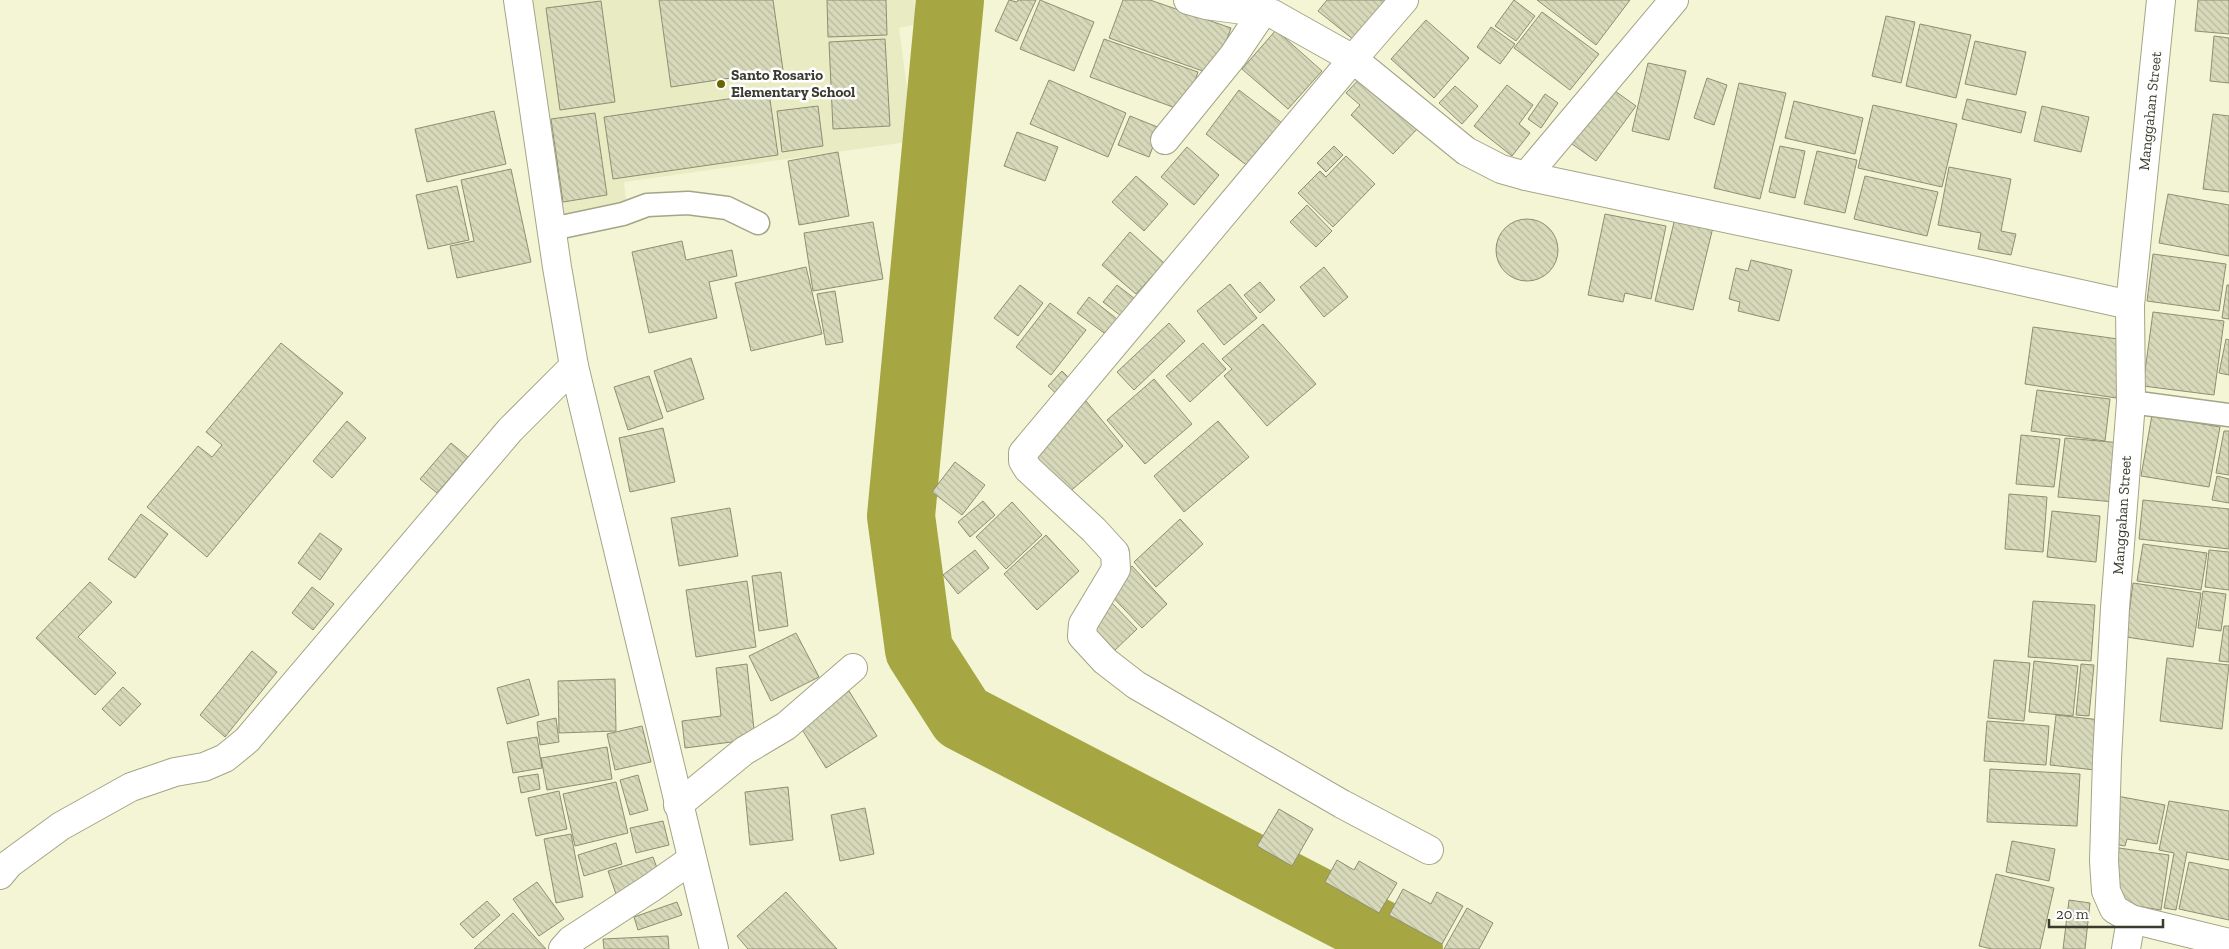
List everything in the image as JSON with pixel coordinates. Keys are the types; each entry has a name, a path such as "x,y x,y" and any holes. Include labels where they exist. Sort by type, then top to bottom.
{"street":[{"path":"518,0 574,366 691,860 714,949"},
{"path":"1188,0 1206,5 1273,9 1353,59 1466,151 1501,169 1526,176 2130,305"},
{"path":"1404,0 1023,453 1023,461 1028,469 1094,530 1115,553 1116,569 1083,624 1082,636 1105,661 1136,685 1342,804 1429,850"},
{"path":"1526,176 1674,0"},
{"name":"Manggahan Street","path":"2161,0 2130,305 2131,402 2115,608 2104,861 2107,897 2114,908 2131,919 2229,942"},
{"path":"1165,140 1273,9"},
{"path":"0,876 9,864 61,826 131,787 175,772 204,767 225,758 247,740 510,430 574,366"},
{"path":"678,805 744,751 786,726 853,668"},
{"path":"563,949 570,940 691,860"},
{"path":"2126,949 2131,919"}],"lane":[{"path":"552,229 623,214 648,205 688,203 727,208 758,223"},
{"path":"2131,402 2229,415"}],"shaded area":[{"name":"Santo Rosario Elementary School","path":"523,0 914,0 917,24 899,28 914,141 624,182 627,209 555,219"}],"building":[{"path":"659,0 773,0 783,70 671,87"},
{"path":"827,0 886,0 887,35 828,37"},
{"path":"1009,0 1017,2 1018,0 1036,0 1017,41 995,31"},
{"path":"1040,0 1094,22 1074,71 1020,49"},
{"path":"1123,0 1150,0 1231,28 1214,75 1109,38"},
{"path":"1327,0 1394,0 1359,44 1318,11"},
{"path":"1514,0 1535,16 1516,41 1495,26"},
{"path":"1537,0 1630,0 1596,45"},
{"path":"2198,0 2229,0 2229,34 2195,31"},
{"path":"601,1 615,102 560,110 546,8"},
{"path":"1542,12 1599,54 1570,90 1514,48"},
{"path":"1886,16 1915,22 1901,83 1872,76"},
{"path":"1426,20 1469,58 1434,98 1391,59"},
{"path":"1920,24 1971,35 1956,98 1906,86"},
{"path":"1491,27 1515,44 1500,64 1477,47"},
{"path":"1276,30 1322,71 1288,109 1242,69"},
{"path":"2214,36 2229,38 2229,83 2210,81"},
{"path":"885,39 890,126 833,129 829,42"},
{"path":"1104,39 1198,72 1184,111 1090,77"},
{"path":"1975,41 2026,52 2016,95 1965,84"},
{"path":"1648,63 1686,71 1669,140 1632,131"},
{"path":"1366,72 1422,124 1393,154 1351,115 1360,105 1346,93"},
{"path":"1707,78 1727,85 1714,125 1694,118"},
{"path":"1049,80 1126,113 1108,157 1030,124"},
{"path":"1739,83 1786,93 1760,199 1714,188"},
{"path":"1507,85 1533,105 1519,124 1530,133 1512,156 1474,126"},
{"path":"1455,86 1478,106 1462,124 1439,103"},
{"path":"1608,86 1636,106 1596,161 1568,141"},
{"path":"1239,90 1282,123 1249,167 1206,134"},
{"path":"769,93 778,155 613,179 604,117"},
{"path":"1545,94 1558,103 1541,128 1528,119"},
{"path":"1967,99 2026,112 2021,133 1962,119"},
{"path":"1794,101 1863,118 1855,154 1785,138"},
{"path":"1873,105 1957,124 1942,187 1858,168"},
{"path":"818,106 823,146 782,152 777,111"},
{"path":"2042,106 2089,117 2081,152 2034,141"},
{"path":"494,111 506,164 427,182 415,129"},
{"path":"595,113 607,195 563,202 551,119"},
{"path":"2213,114 2229,116 2229,192 2203,189"},
{"path":"1130,116 1160,128 1149,157 1118,145"},
{"path":"1017,132 1058,147 1045,181 1004,166"},
{"path":"1334,146 1343,155 1326,172 1317,163"},
{"path":"1780,146 1805,151 1795,198 1769,192"},
{"path":"1187,147 1219,175 1194,205 1161,177"},
{"path":"1817,151 1857,160 1845,213 1804,204"},
{"path":"838,152 849,216 799,225 788,161"},
{"path":"1346,156 1375,184 1333,227 1298,193 1320,171 1326,177"},
{"path":"1949,167 2011,179 2001,231 2016,234 2011,255 1978,249 1981,233 1938,225"},
{"path":"511,169 531,262 457,278 450,246 474,241 461,180"},
{"path":"1136,176 1168,204 1144,231 1112,202"},
{"path":"1865,176 1938,192 1927,236 1854,219"},
{"path":"457,186 469,240 428,249 416,195"},
{"path":"2168,194 2229,205 2229,256 2159,243"},
{"path":"1307,205 1332,231 1316,247 1290,222"},
{"path":"1605,214 1666,226 1651,299 1625,293 1623,302 1588,295"},
{"path":"1676,214 1714,223 1693,310 1655,301"},
{"path":"1521,219 1533,219 1545,224 1553,232 1558,244 1558,256 1553,268 1545,276 1533,281 1521,281 1509,276 1501,268 1496,256 1496,244 1501,232 1509,224"},
{"path":"873,222 883,279 813,291 804,233"},
{"path":"1130,232 1164,263 1136,294 1102,265"},
{"path":"682,241 686,260 732,250 737,276 709,282 717,318 649,333 632,252"},
{"path":"2153,254 2226,264 2219,311 2147,301"},
{"path":"1751,260 1792,270 1779,321 1738,311 1740,302 1729,299 1736,268 1748,271"},
{"path":"806,267 822,334 751,351 735,283"},
{"path":"1324,267 1348,297 1324,317 1300,287"},
{"path":"1260,282 1275,300 1260,313 1244,295"},
{"path":"1230,284 1257,318 1224,345 1197,311"},
{"path":"1020,285 1043,303 1018,336 994,318"},
{"path":"1117,285 1139,302 1125,319 1103,302"},
{"path":"2227,285 2229,285 2229,319 2222,318"},
{"path":"835,291 843,342 826,345 817,294"},
{"path":"1089,297 1126,326 1115,341 1077,313"},
{"path":"1050,303 1086,330 1051,375 1016,347"},
{"path":"2153,312 2224,321 2214,395 2143,386"},
{"path":"1169,323 1185,341 1134,390 1117,372"},
{"path":"1263,324 1316,384 1267,426 1224,376 1232,369 1222,359"},
{"path":"2033,327 2125,340 2116,398 2025,384"},
{"path":"2226,339 2229,340 2229,375 2219,373"},
{"path":"281,343 343,393 207,557 147,507 198,446 212,457 222,445 206,432"},
{"path":"1203,343 1226,369 1190,402 1166,376"},
{"path":"691,358 704,399 667,412 654,371"},
{"path":"1062,371 1073,382 1059,396 1048,386"},
{"path":"649,376 663,418 628,430 614,387"},
{"path":"1154,379 1192,424 1145,464 1107,420"},
{"path":"2037,390 2110,399 2105,441 2031,431"},
{"path":"1086,401 1123,446 1067,494 1029,448"},
{"path":"2152,415 2220,427 2209,487 2141,476"},
{"path":"347,421 366,438 332,478 313,461"},
{"path":"1218,421 1249,457 1184,512 1154,476"},
{"path":"663,428 675,482 630,492 619,438"},
{"path":"2224,431 2229,431 2229,475 2216,473"},
{"path":"2021,435 2060,439 2054,487 2016,484"},
{"path":"2065,438 2122,443 2115,502 2058,497"},
{"path":"451,443 468,457 437,493 420,479"},
{"path":"955,462 985,485 962,515 932,492"},
{"path":"2217,476 2229,479 2229,503 2212,500"},
{"path":"2009,494 2047,497 2043,552 2005,549"},
{"path":"2143,500 2229,509 2229,549 2139,539"},
{"path":"983,501 995,515 970,537 958,522"},
{"path":"1012,502 1042,535 1006,569 976,537"},
{"path":"730,508 738,556 679,566 671,518"},
{"path":"2052,511 2100,516 2096,562 2047,557"},
{"path":"141,514 168,534 135,578 108,559"},
{"path":"1180,519 1203,544 1156,587 1134,562"},
{"path":"320,533 342,549 320,580 298,563"},
{"path":"1046,535 1079,571 1037,610 1004,574"},
{"path":"2143,544 2207,553 2201,590 2137,581"},
{"path":"975,550 989,568 958,594 943,575"},
{"path":"2209,550 2229,552 2229,590 2205,587"},
{"path":"1132,566 1167,604 1142,628 1106,590"},
{"path":"781,572 788,626 759,631 752,576"},
{"path":"747,581 756,647 696,657 686,590"},
{"path":"90,582 112,602 78,637 116,673 95,695 36,638"},
{"path":"2133,583 2201,593 2193,647 2126,637"},
{"path":"312,587 334,604 313,630 292,613"},
{"path":"2203,591 2226,594 2221,631 2198,628"},
{"path":"1110,601 1137,629 1114,651 1087,622"},
{"path":"2033,601 2095,605 2091,661 2028,657"},
{"path":"2224,626 2229,626 2229,662 2219,661"},
{"path":"796,633 819,677 771,701 749,656"},
{"path":"252,651 277,672 225,737 200,715"},
{"path":"2167,658 2229,665 2222,729 2160,721"},
{"path":"1994,660 2030,663 2024,721 1988,718"},
{"path":"2034,661 2078,666 2073,716 2029,712"},
{"path":"747,664 755,739 685,748 682,721 721,716 716,668"},
{"path":"2081,664 2094,665 2089,716 2076,715"},
{"path":"529,679 539,715 507,724 497,688"},
{"path":"615,679 616,731 559,733 558,681"},
{"path":"123,687 141,704 120,726 102,709"},
{"path":"849,691 877,736 826,768 798,723"},
{"path":"2056,715 2101,720 2095,770 2050,765"},
{"path":"556,718 559,742 540,745 537,722"},
{"path":"1987,721 2049,726 2046,765 1984,761"},
{"path":"642,726 651,762 615,770 607,734"},
{"path":"537,737 542,768 513,773 507,742"},
{"path":"607,747 612,779 547,790 541,758"},
{"path":"1990,769 2080,774 2077,826 1987,822"},
{"path":"538,774 540,789 521,793 518,777"},
{"path":"638,775 648,810 630,815 620,780"},
{"path":"616,782 628,833 575,846 563,794"},
{"path":"788,787 793,840 750,845 745,792"},
{"path":"559,791 567,829 536,836 528,798"},
{"path":"2117,796 2165,805 2157,844 2127,839 2125,846 2108,843"},
{"path":"2169,801 2229,811 2229,860 2187,852 2176,910 2164,908 2174,853 2159,850"},
{"path":"865,808 874,854 840,861 831,815"},
{"path":"1279,809 1313,829 1292,866 1257,846"},
{"path":"663,821 669,845 636,853 630,828"},
{"path":"571,834 583,897 556,903 544,839"},
{"path":"2012,841 2055,849 2049,881 2006,872"},
{"path":"616,843 622,864 584,876 578,855"},
{"path":"2119,848 2169,855 2161,910 2111,902"},
{"path":"653,857 661,879 616,894 608,871"},
{"path":"1337,860 1354,870 1359,861 1397,883 1379,913 1325,882"},
{"path":"2189,862 2229,870 2229,920 2179,909"},
{"path":"1996,874 2054,888 2040,949 1992,949 1979,946"},
{"path":"537,882 564,919 539,936 513,899"},
{"path":"1403,889 1431,904 1437,892 1463,906 1442,944 1389,915"},
{"path":"786,892 837,949 748,949 737,936"},
{"path":"2069,900 2090,903 2085,949 2063,949"},
{"path":"487,901 500,915 473,938 460,924"},
{"path":"677,902 682,915 638,930 634,917"},
{"path":"1467,908 1493,923 1479,949 1444,949"},
{"path":"513,913 546,949 474,949"},
{"path":"668,936 669,949 604,949 603,939"}],"waterway":[{"path":"950,0 901,516 919,650 962,717 1409,949"}],"place":[{"name":"Santo Rosario Elementary School","path":"721,84"}]}
